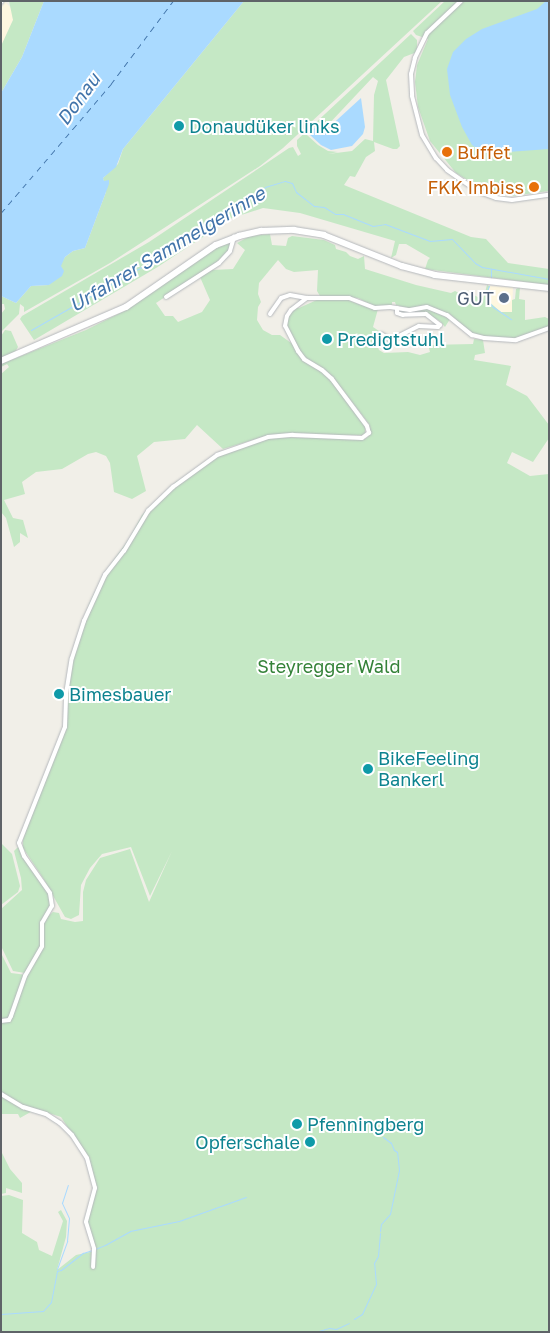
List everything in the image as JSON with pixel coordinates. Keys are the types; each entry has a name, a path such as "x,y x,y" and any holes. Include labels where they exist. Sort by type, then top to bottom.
{"main road":[{"path":"1,361 120,310 153,290 198,255 234,237 269,230 309,231 332,237 396,264 435,275 549,288"}],"street":[{"path":"461,1 426,34 413,66 412,96 422,134 436,158 447,170 458,180 484,194 520,200 549,195"},
{"path":"166,297 219,263 230,251 234,237"},
{"path":"270,314 282,298 290,295 307,298 353,299 371,308 410,310 427,307 447,315 472,335 484,338 516,340 549,328"},
{"path":"1,1021 9,1020 11,1016 25,976 42,946 42,923 52,906 50,893 24,856 18,843 63,734 72,658 84,621 105,575 124,551 148,511 173,487 217,455 268,436 293,435 362,438 369,433 367,426 332,379 322,370 304,359 286,330 284,323 287,316 297,304 307,298"},
{"path":"381,334 391,340 401,337 414,328 438,327 440,325 426,314 403,315 398,313 397,308"},
{"path":"1,1094 23,1107 46,1114 60,1123 72,1135 87,1158 95,1188 86,1222 94,1249 93,1267"}],"shaded area":[{"path":"5,2 12,9 13,20 1,46 1,9"},
{"path":"489,286 513,287 512,312 501,312 491,305 487,299"}],"green space":[{"path":"9,1 44,1 22,57 1,93 1,46 13,20"},
{"path":"244,1 442,1 283,148 260,166 110,263 24,312 24,307 20,304 19,314 1,332 1,314 5,309 4,304 1,304 1,296 16,303 31,286 49,285 65,257 73,251 85,248 106,192 103,178 118,164 123,149"},
{"path":"445,1 549,1 549,191 512,196 482,189 456,173 430,141 418,107 415,82 417,65 428,39 416,35 413,31"},
{"path":"411,34 417,40 417,52 404,57 386,80 400,146 397,149 393,149 374,142 375,151 366,157 355,177 350,176 344,185 471,237 486,239 508,263 549,269 549,285 425,269 430,258 406,244 399,244 396,255 391,258 395,241 300,213 263,208 232,218 156,268 34,340 20,319 22,316 149,242 289,148 293,147 298,156 301,154 297,146 297,140","holes":["373,77 378,81 374,95 373,141 365,139 352,151 328,154 338,152 328,151 307,135 309,131 321,122 326,127"]},
{"name":"Steyregger Wald","path":"270,234 272,245 286,246 288,238 292,236 324,240 335,245 336,249 346,252 350,256 358,259 364,256 365,269 416,285 451,293 455,291 465,296 474,295 483,300 487,285 489,286 488,301 501,312 512,312 512,300 515,299 516,289 520,287 519,299 525,300 525,320 545,317 549,319 549,326 520,338 475,335 466,330 451,315 425,305 410,309 392,302 392,305 375,307 358,298 320,296 317,291 318,270 294,272 286,269 278,260 259,283 258,294 261,302 258,307 257,320 263,330 272,335 280,335 294,345 286,327 288,316 295,308 319,299 348,300 372,309 378,309 373,327 379,331 376,342 379,350 384,353 408,352 420,355 430,352 428,345 473,344 474,339 483,340 485,353 475,355 474,360 511,366 506,385 527,396 549,425 549,438 533,462 512,452 507,463 530,476 549,474 549,1332 1,1332 1,1196 9,1195 23,1200 22,1233 37,1242 39,1250 52,1256 63,1221 58,1212 61,1210 67,1221 66,1237 57,1270 76,1255 95,1251 87,1221 96,1190 90,1162 61,1117 36,1109 20,1118 18,1114 1,1114 1,953 11,973 27,975 43,945 42,924 47,917 53,912 59,913 61,919 75,922 83,921 83,892 86,880 100,858 130,849 149,902 172,851 150,896 131,847 102,854 90,868 81,885 79,915 71,919 65,917 23,848 23,839 64,726 65,692 82,622 90,602 105,572 129,539 142,515 177,481 182,483 226,452 268,437 365,439 370,435 370,430 369,424 332,376 322,368 365,425 365,435 266,436 223,449 197,425 185,439 154,442 137,456 146,491 132,499 114,492 110,463 106,456 96,452 88,454 62,469 36,472 22,482 25,494 4,500 13,518 23,520 28,538 20,533 20,542 14,547 6,518 1,512 1,374 9,367 7,364 1,367 1,364 86,330 128,309 195,261 216,248 231,242 231,246 222,259 156,303 165,316 173,316 178,322 202,312 210,300 200,277 212,270 233,269 245,250 237,243 250,236"},
{"path":"428,309 450,319 445,327 440,321 424,312 399,313 401,310 411,312"},
{"path":"5,330 11,331 18,347 15,352 1,358 1,336"},
{"path":"1,843 12,854 20,886 18,892 1,905"},
{"path":"18,847 49,893 52,904 40,926 40,947 25,973 13,971 1,946 1,909 22,890 14,851"},
{"path":"1,1151 10,1169 22,1183 22,1193 6,1188 6,1193 1,1194"}],"water":[{"name":"Donau","path":"44,1 244,1 123,149 116,167 103,178 104,181 109,180 109,184 85,248 73,251 65,257 61,266 64,271 62,276 49,285 31,286 16,303 1,296 1,93 22,57"},
{"path":"546,1 549,1 549,149 493,153 478,149 472,145 462,127 450,95 447,69 453,52 466,39 482,29 537,9"},
{"path":"361,98 365,127 363,134 352,146 331,150 321,145 309,134 320,124 326,130"}],"waterway":[{"name":"Urfahrer Sammelgerinne","path":"31,330 182,244 196,229 211,223 250,196 261,192 265,187 285,181 292,183 296,192 314,206 324,207 335,214 343,214 373,226 385,224 430,241 452,239 475,263 482,267 549,279"},
{"path":"491,269 491,278"},
{"path":"489,286 487,291 488,301 493,307 511,319"},
{"path":"380,1231 381,1224 390,1214 399,1170 397,1152 391,1143 383,1137"},
{"path":"57,1269 67,1241 69,1218 62,1203 68,1185"},
{"path":"95,1249 130,1231 179,1221 246,1197"},
{"path":"354,1319 362,1314 376,1284 374,1263 378,1256 380,1233"},
{"path":"1,1314 43,1311 51,1302 57,1271 83,1253 92,1250"},
{"path":"315,1332 329,1328 336,1329 349,1323"}],"ferry route":[{"path":"1,213 111,84 173,1"}],"place":[{"name":"Donaudüker links","path":"179,126"},
{"name":"Buffet","path":"447,152"},
{"name":"FKK Imbiss","path":"534,187"},
{"name":"GUT","path":"504,298"},
{"name":"Predigtstuhl","path":"327,339"},
{"name":"Bimesbauer","path":"59,694"},
{"name":"BikeFeeling Bankerl","path":"368,769"},
{"name":"Pfenningberg","path":"297,1124"},
{"name":"Opferschale","path":"310,1142"}]}
